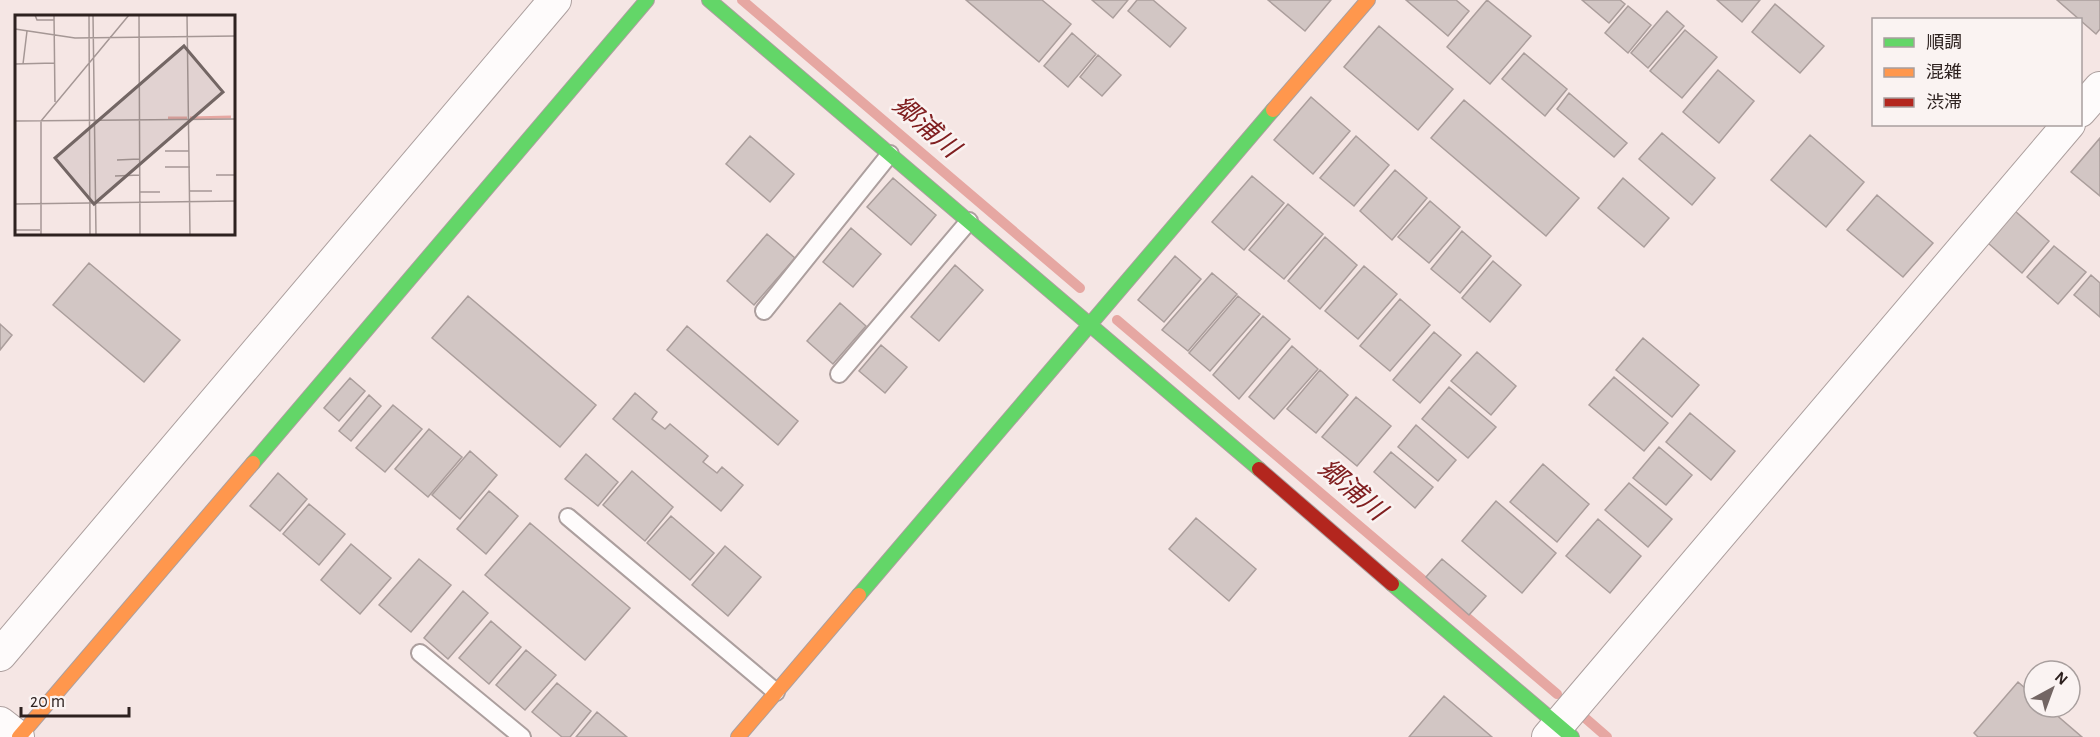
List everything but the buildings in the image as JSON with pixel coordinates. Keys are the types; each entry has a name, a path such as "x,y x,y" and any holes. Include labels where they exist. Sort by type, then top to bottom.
{"street":[{"path":"0,655 555,0"},
{"path":"0,723 18,737 647,0"},
{"path":"709,0 1089,322 1559,733 2067,126"},
{"path":"738,737 1089,322 1368,0"},
{"path":"2082,109 2100,88"}],"lane":[{"path":"764,311 890,154"},
{"path":"839,374 969,221"},
{"path":"567,517 776,692"},
{"path":"420,653 522,737"}],"waterway":[{"name":"郷浦川","path":"742,0 1080,288"},
{"name":"郷浦川","path":"1117,320 1557,694"},
{"name":"郷浦川","path":"1584,717 1607,737"}],"traffic: fast":[{"path":"253,463 647,0"},
{"path":"709,0 1259,469"},
{"path":"859,595 1273,110"},
{"path":"1392,584 1572,737"}],"traffic: slow":[{"path":"1273,110 1368,0"},
{"path":"19,737 253,463"},
{"path":"738,737 859,595"}],"traffic: jam":[{"path":"1259,469 1392,584"}]}
